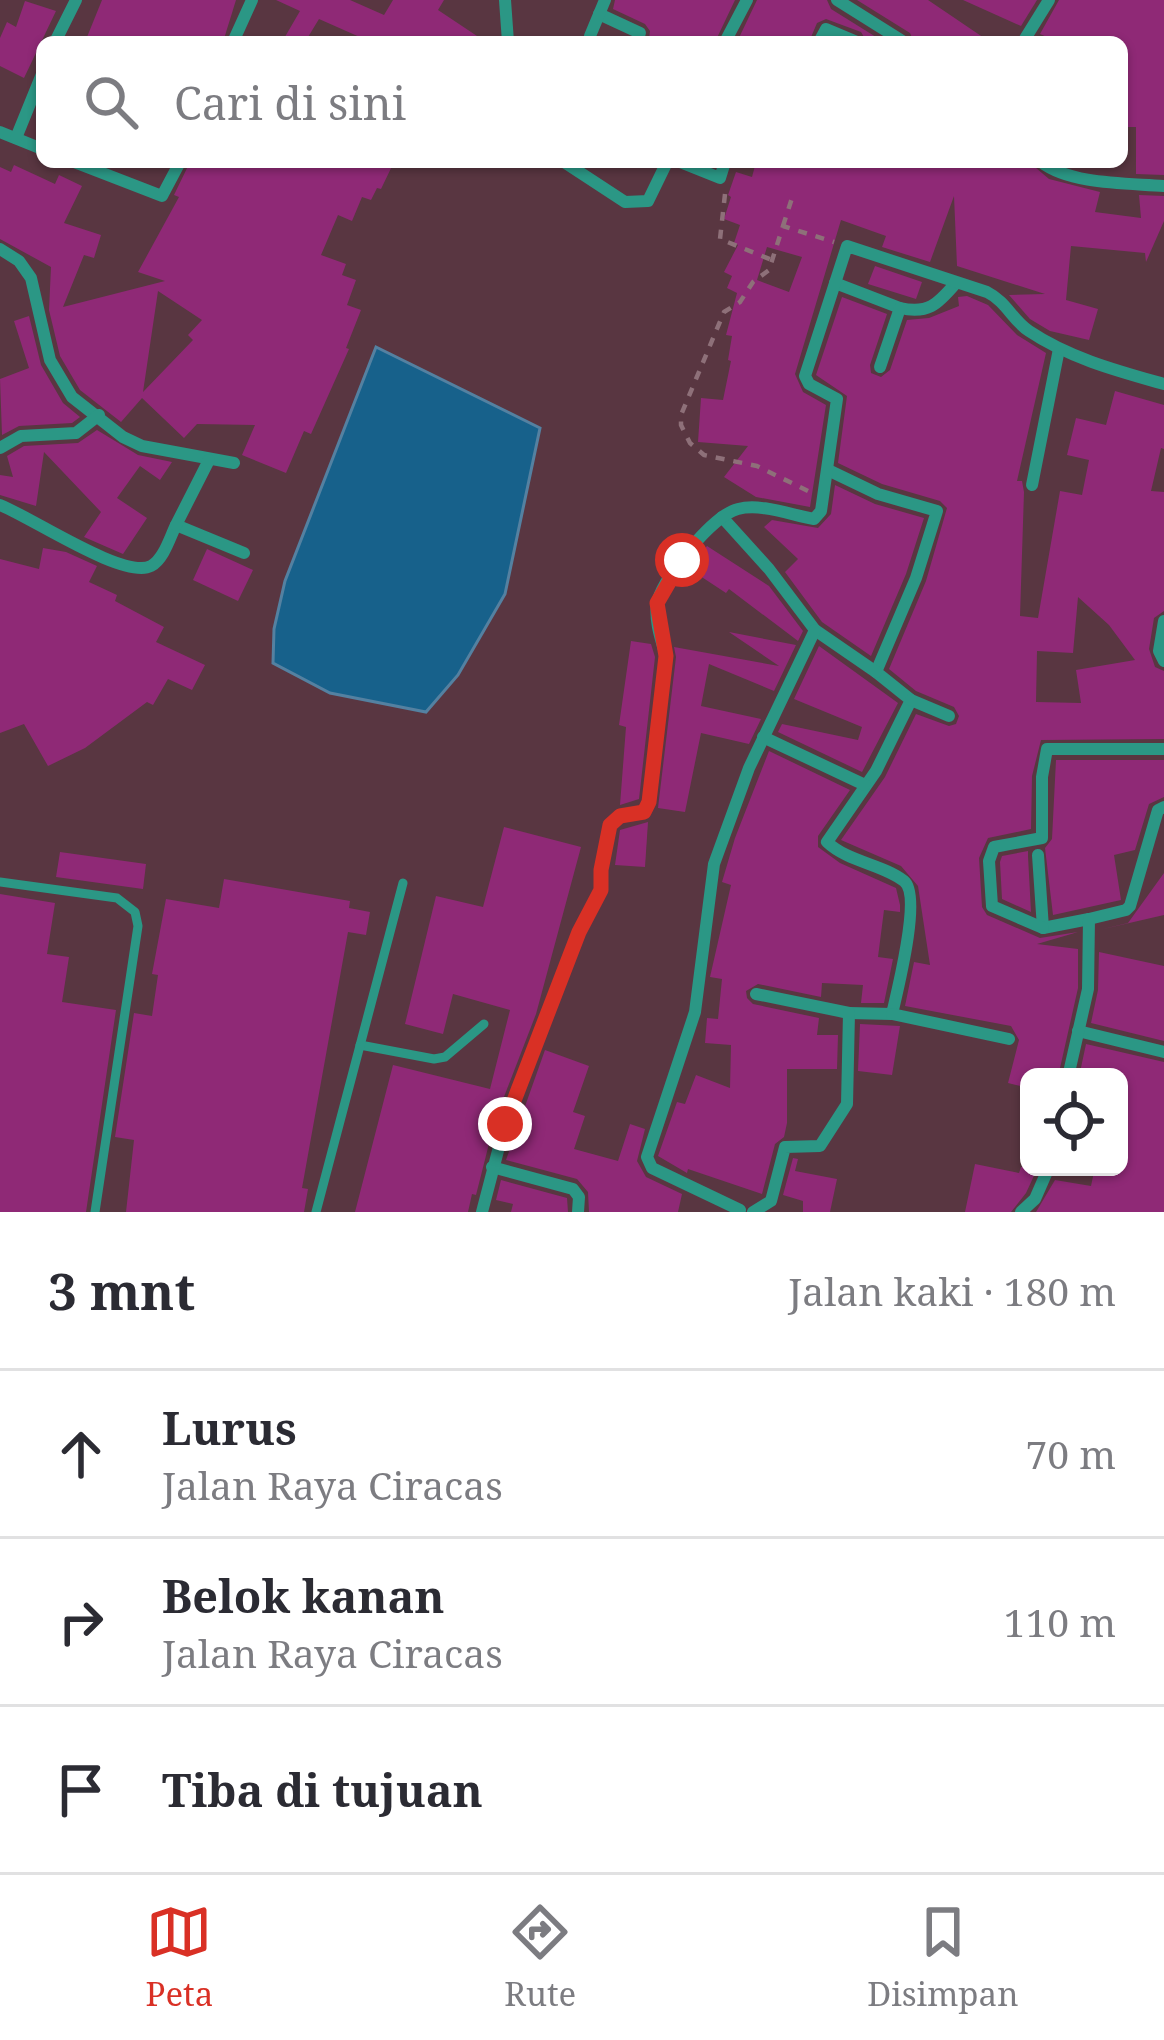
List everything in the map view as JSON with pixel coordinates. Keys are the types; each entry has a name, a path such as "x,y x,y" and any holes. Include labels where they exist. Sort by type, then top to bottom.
{"street":[{"path":"58,36 76,0"},
{"path":"236,36 252,0"},
{"path":"506,0 508,36"},
{"path":"590,36 605,0"},
{"path":"728,36 747,0"},
{"path":"837,0 894,36"},
{"path":"1027,36 1049,0"},
{"path":"599,14 640,33"},
{"path":"16,138 36,89"},
{"path":"0,132 36,146"},
{"path":"89,168 160,196 166,194 177,168"},
{"path":"573,168 636,204 648,201 664,168"},
{"path":"695,168 720,178 723,168"},
{"path":"1050,168 1164,186"},
{"path":"482,1212 492,1167 570,953 601,890 610,825 620,816 644,812 649,802 666,656 659,634 658,598 682,560 736,508 814,519 821,511 837,399 809,384 805,376 847,246 1001,299 1022,327 1059,349 1164,384"},
{"path":"0,250 20,261 31,278 50,360 64,386 123,437 142,446 234,463"},
{"path":"835,283 918,312 930,310 955,284"},
{"path":"880,367 900,308"},
{"path":"1032,485 1059,349"},
{"path":"0,448 20,436 76,433 98,415"},
{"path":"0,505 99,556 132,568 152,566 209,460"},
{"path":"828,470 878,494 937,511 916,578 876,672"},
{"path":"722,517 815,630 911,700 949,716"},
{"path":"176,525 244,553"},
{"path":"1164,621 1159,651 1164,661"},
{"path":"815,630 764,737 709,884 695,1012 647,1157 652,1168 746,1212 771,1202 785,1147 820,1146 847,1104 849,1013"},
{"path":"892,1014 906,953 908,885 826,842 876,772 911,700"},
{"path":"764,737 865,785"},
{"path":"1164,748 1047,749 1042,838 994,847 989,861 992,906 1043,928 1126,910 1158,810 1164,807"},
{"path":"1038,855 1043,928"},
{"path":"1070,1068 1088,988 1089,919"},
{"path":"756,994 849,1013 892,1014 1009,1039"},
{"path":"1078,1031 1164,1052"},
{"path":"492,1167 573,1189 579,1197 578,1212"},
{"path":"1021,1212 1035,1199 1045,1176"}],"lane":[{"path":"0,882 118,898 135,913 138,926 95,1212"},
{"path":"316,1212 403,883"},
{"path":"360,1045 434,1059 445,1057 484,1024"}],"path":[{"path":"720,178 726,185 720,239 772,260"},
{"path":"792,198 765,275 724,312 681,425 690,443 704,455 757,466 824,499"},
{"path":"783,226 847,246"}],"water":[{"path":"376,347 540,428 505,594 458,675 426,712 330,693 273,663 274,629 285,581"}],"building":[{"path":"102,0 236,0 225,36 87,36"},
{"path":"276,0 350,0 384,15 393,0 444,0 438,10 477,36 357,36 319,19 309,36 285,36 300,11"},
{"path":"615,0 735,0 718,36 649,36 645,24 613,9"},
{"path":"757,0 827,0 831,9 874,36 863,36 826,19 817,23 812,36 740,36"},
{"path":"857,0 928,0 981,36 911,36"},
{"path":"963,0 1037,0 1021,26"},
{"path":"1059,0 1164,0 1164,175 1136,174 1136,127 1128,127 1128,36 1040,34"},
{"path":"25,1 56,11 44,36 36,36 36,53 24,78 0,66 0,38 7,22 16,27"},
{"path":"14,165 55,184 59,175 82,186 64,223 101,235 94,258 84,255 63,307 165,281 138,272 179,197 174,195 187,168 391,168 371,200 362,197 352,221 338,215 321,255 346,264 342,275 356,280 347,305 361,310 311,434 304,431 286,473 242,455 255,425 197,424 184,438 142,398 121,422 80,390 60,356 49,310 51,267 0,239 0,167 11,172","holes":["158,291 202,320 188,335 193,340 143,392"]},
{"path":"754,168 1036,168 1049,179 1100,192 1095,212 1141,218 1139,195 1164,196 1164,221 1146,262 1145,253 1071,246 1066,300 1098,309 1089,340 1050,331 1030,319 1009,295 1045,294 957,266 954,196 930,262 882,247 886,236 841,220 795,374 803,392 826,405 810,507 756,497 724,477 748,446 698,442 701,398 723,400 731,361 732,336 726,335 737,293 727,288 732,276 724,272 738,245 734,243 740,225 724,219 736,172 752,177","holes":["767,247 802,257 789,292 757,280"]},
{"path":"875,266 922,282 916,299 868,284"},
{"path":"967,296 988,305 1017,335 1046,353 1017,481 1022,481 1024,492 1020,616 1038,618 1060,491 1082,495 1089,460 1067,455 1076,418 1106,425 1115,391 1164,405 1164,449 1151,491 1164,492 1164,611 1154,618 1149,649 1155,667 1164,671 1164,739 1041,740 1032,776 1031,829 988,838 979,858 982,907 987,915 1040,938 1078,932 1037,944 1078,949 1078,988 1060,1068 1020,1068 1020,1086 1008,1083 1019,1040 1011,1026 905,1006 914,962 930,965 918,886 901,866 841,840 885,777 916,714 949,726 959,716 954,707 916,691 889,669 926,581 947,508 940,501 882,484 838,463 847,396 816,375 842,297 887,314 870,365 871,373 881,377 890,370 907,320 929,318 959,306 958,297","holes":["1078,597 1109,625 1135,660 1076,670 1081,703 1036,702 1037,651 1073,653"]},
{"path":"29,316 41,365 63,403 80,417 72,423 19,426 2,435 0,379 29,368 14,321"},
{"path":"97,430 138,455 172,462 160,480 140,466 117,498 147,518 123,554 84,537 101,512 44,452 36,506 0,495 0,475 13,477 7,456 24,446 78,443"},
{"path":"835,485 875,504 924,518 871,656 822,622 785,572 798,559 764,527 772,520 818,528 831,514"},
{"path":"707,546 769,586 803,631 798,641 729,589 726,593 688,568"},
{"path":"43,548 97,566 89,582 164,627 156,642 205,665 192,690 168,679 153,705 147,702 85,748 48,766 24,724 0,733 0,559 39,569"},
{"path":"207,549 253,570 238,601 193,580"},
{"path":"729,632 796,645 774,691 709,664 701,706 761,719 749,744 701,733 685,812 658,808 674,647 779,666"},
{"path":"631,641 651,644 655,657 639,799 620,805 626,727 619,725"},
{"path":"819,646 898,703 862,772 778,732 782,724 858,740 862,727 794,699"},
{"path":"769,751 850,790 818,836 818,847 840,863 896,888 900,912 884,910 878,957 893,959 884,1003 861,1003 863,985 822,983 821,997 758,984 746,991 753,1004 819,1018 817,1035 838,1035 837,1069 787,1069 787,1123 784,1137 775,1144 762,1194 688,1169 687,1173 658,1156 677,1102 685,1104 696,1075 730,1088 731,1045 705,1043 707,1018 718,1019 722,979 710,977 731,885 722,882"},
{"path":"1056,760 1164,760 1164,797 1149,804 1135,850 1114,855 1121,900 1053,915 1045,848 1052,839"},
{"path":"648,822 645,867 615,865 620,830"},
{"path":"504,827 581,847 536,1014 495,1120 476,1195 472,1194 468,1212 355,1212 393,1065 490,1089 510,1010 453,994 443,1034 405,1024 436,896 483,907"},
{"path":"1028,851 1031,912 1002,899 1000,862 1002,856"},
{"path":"60,852 146,864 143,889 56,877"},
{"path":"1164,873 1164,915 1099,930 1128,923"},
{"path":"224,879 350,901 349,908 370,912 366,935 348,932 302,1188 308,1189 304,1212 126,1212 134,1140 115,1137 134,1013 152,1016 158,975 152,974 166,899 219,908"},
{"path":"0,894 55,903 47,954 69,957 62,1002 116,1010 86,1212 0,1212"},
{"path":"1099,952 1164,966 1164,1041 1091,1023"},
{"path":"860,1024 900,1026 892,1075 858,1071"},
{"path":"1086,1044 1164,1062 1164,1212 1036,1212 1055,1180 1091,1186 1093,1176 1128,1176 1128,1068 1081,1068"},
{"path":"545,1050 589,1066 573,1112 585,1116 574,1149 618,1161 630,1124 645,1129 637,1161 646,1177 682,1194 678,1212 589,1212 588,1192 577,1179 506,1160"},
{"path":"793,1158 798,1159 795,1171 837,1179 830,1212 803,1212 803,1201 783,1195"},
{"path":"975,1164 1034,1176 1011,1212 965,1212"},
{"path":"501,1180 567,1198 568,1212 511,1212 513,1204 496,1200"}],"route":[{"path":"505,1124 579,932 601,890 610,825 620,816 644,812 649,802 666,656 657,603 682,560"}]}
